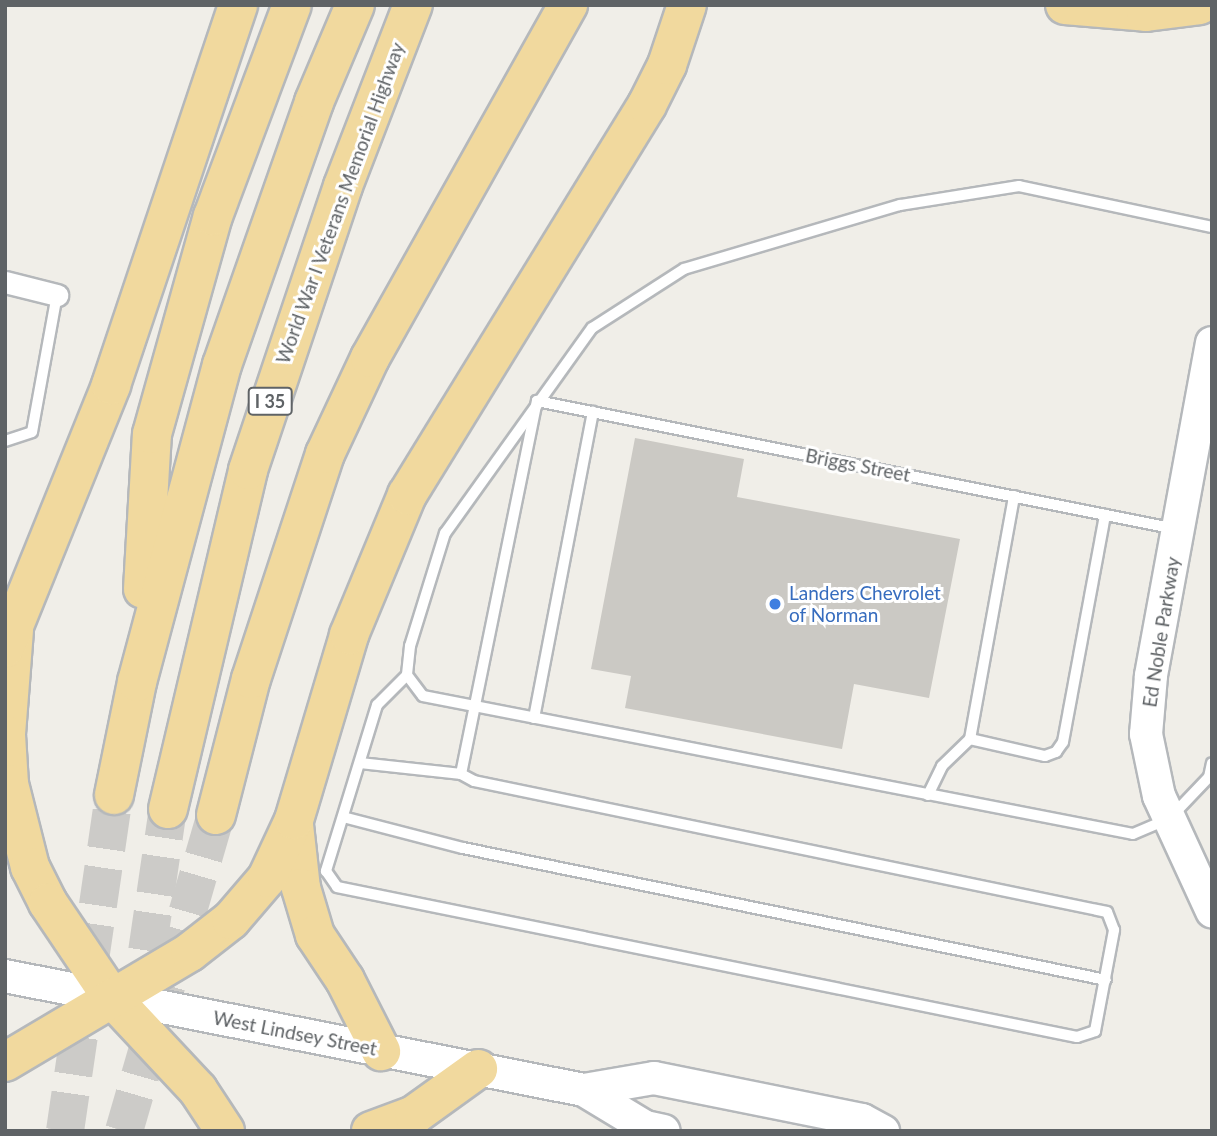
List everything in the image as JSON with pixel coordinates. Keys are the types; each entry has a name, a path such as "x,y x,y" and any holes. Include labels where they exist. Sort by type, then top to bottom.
{"highway":[{"path":"225,1131 198,1090 113,998 48,903 30,867 18,829 6,736 10,639 111,385 239,5"},
{"path":"137,682 152,434 213,216 292,5"},
{"path":"114,795 137,682 222,365 310,115 355,5"},
{"name":"World War I Veterans Memorial Highway","path":"168,809 248,470 338,199 413,5"},
{"path":"216,815 251,679 325,454 370,358 568,5"},
{"path":"5,1062 190,951 230,920 267,878 294,820 349,635 407,495 647,105 667,65 687,5"},
{"path":"1065,5 1146,12 1200,5"},
{"path":"294,820 300,888 315,935 345,980 382,1051"},
{"path":"370,1131 414,1115 478,1069"}],"main road":[{"name":"Ed Noble Parkway","path":"1210,357 1147,713 1151,763 1169,819 1212,911"},
{"name":"West Lindsey Street","path":"5,976 584,1090 645,1127 664,1131"},
{"name":"West Lindsey Street","path":"584,1090 654,1078 862,1120 883,1131"}],"street":[{"path":"5,282 57,295"}],"lane":[{"path":"360,763 461,774 474,781 1107,912 1114,930 1095,1031 1077,1037 337,887 326,871 377,705 407,675 410,646 444,533 592,328 684,269 900,205 1019,186 1212,227"},
{"path":"5,441 32,432 57,295"},
{"path":"461,774 537,401"},
{"name":"Briggs Street","path":"537,401 1179,529"},
{"path":"534,718 593,412"},
{"path":"928,795 942,766 970,739 1014,496"},
{"path":"970,739 1045,756 1056,752 1063,742 1105,515"},
{"path":"407,675 423,696 1133,834 1169,819 1209,777 1212,763"},
{"path":"343,817 463,848 1106,980"}],"building":[{"name":"Landers Chevrolet of Norman","path":"635,438 744,459 737,497 960,539 929,698 854,684 842,749 625,708 631,676 591,669"}],"tunnel":[{"path":"65,1131 114,795"},
{"path":"139,1007 168,809"},
{"path":"124,1131 216,815"}],"place":[{"name":"Landers Chevrolet of Norman","path":"775,604"}]}
